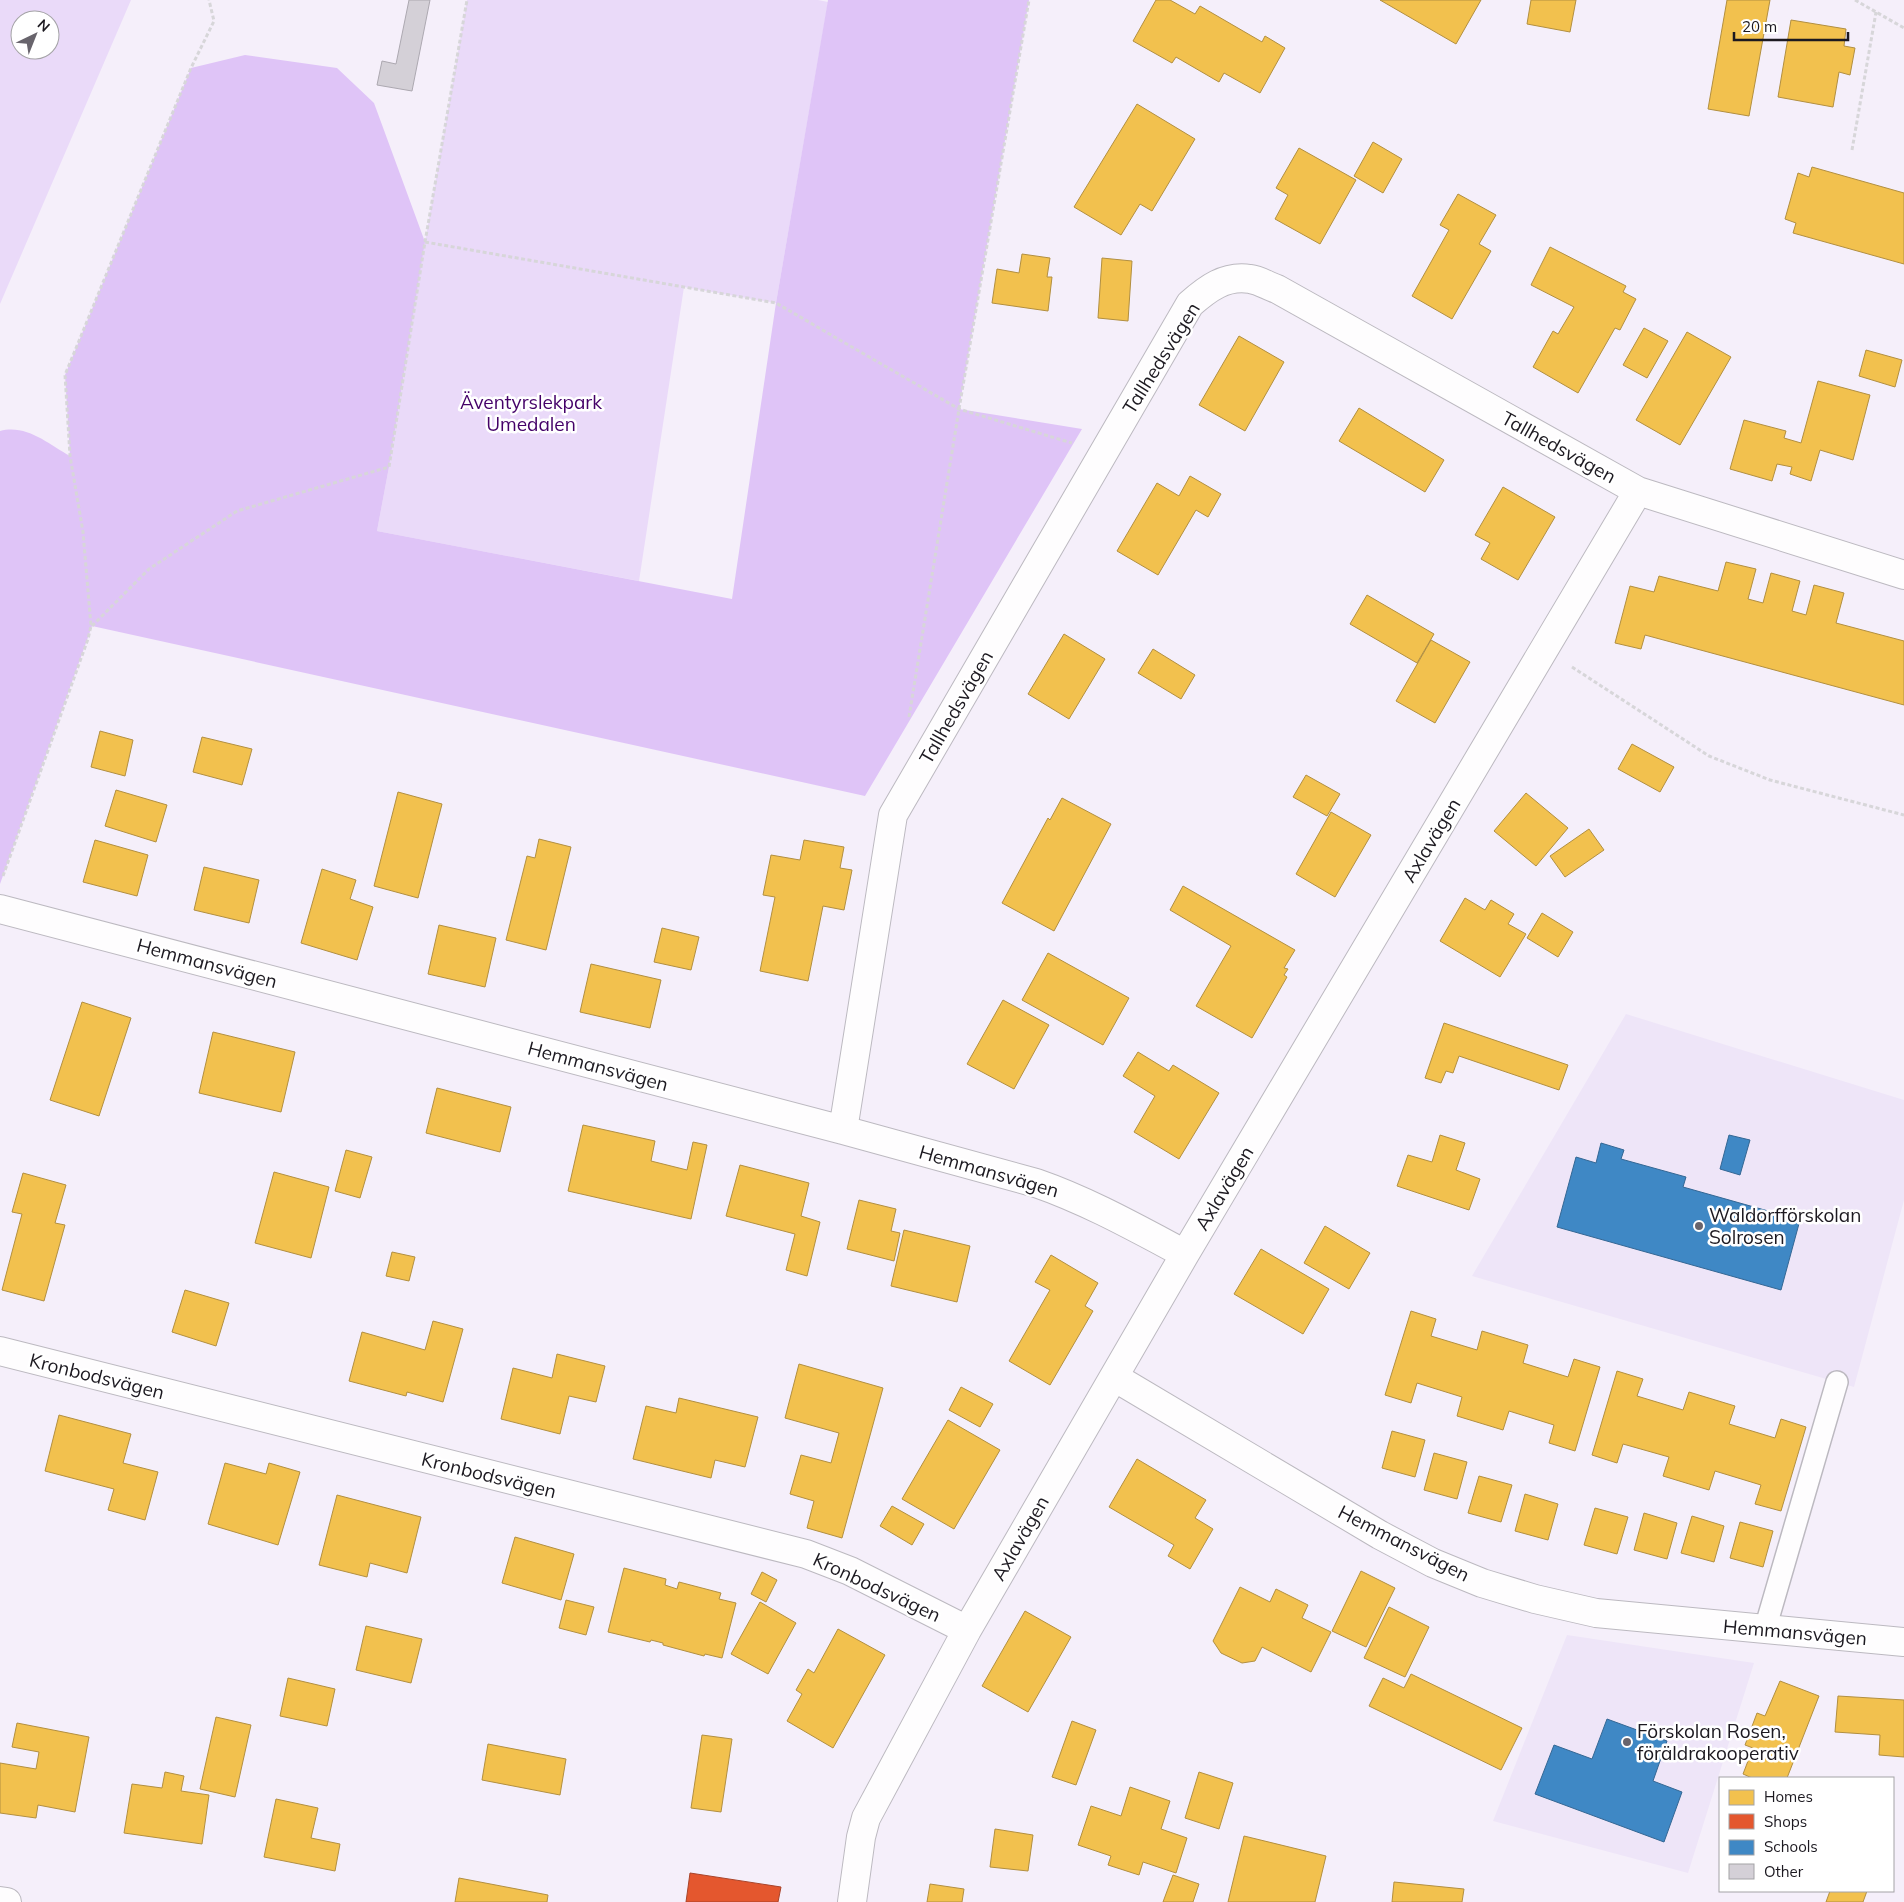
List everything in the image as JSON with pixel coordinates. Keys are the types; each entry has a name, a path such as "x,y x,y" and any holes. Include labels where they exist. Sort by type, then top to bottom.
{"street":[{"name":"Tallhedsvägen","path":"843,1130 893,815 1190,304 1207,289 1226,280 1250,279 1277,289 1638,491 1904,574"},
{"name":"Axlavägen","path":"852,1902 861,1837 866,1818 967,1630 1185,1254 1638,491"},
{"name":"Hemmansvägen","path":"0,908 843,1130 1036,1183 1096,1207 1185,1254"},
{"name":"Kronbodsvägen","path":"0,1351 806,1554 850,1571 967,1630"},
{"name":"Hemmansvägen","path":"1114,1377 1380,1535 1433,1563 1482,1583 1535,1599 1596,1613 1904,1642"},
{"path":"0,1901 8,1902"}],"lane":[{"path":"1765,1629 1837,1382"}],"path":[{"path":"0,884 92,626 83,532 70,456 65,375 191,68 214,21 209,0"},
{"path":"92,626 149,569 237,512 389,467 425,242 467,0"},
{"path":"909,719 959,409 1029,0"},
{"path":"1855,0 1904,28"},
{"path":"1852,150 1876,12"},
{"path":"425,242 776,303 959,409 1104,452"},
{"path":"1544,649 1709,756 1770,780 1904,815"}],"shaded area":[{"path":"828,0 1029,0 959,409 1082,429 865,796 92,626 0,884 0,431 19,430 37,436 70,456 65,375 191,68 245,55 337,68 374,103 425,242 377,531 732,599 776,303"},
{"name":"Waldorfförskolan Solrosen","path":"1626,1014 1904,1100 1904,1200 1854,1387 1472,1276"},
{"name":"Förskolan Rosen, föräldrakooperativ","path":"1567,1635 1754,1663 1688,1873 1493,1821"}],"green space":[{"path":"0,0 131,0 0,304"},
{"name":"Äventyrslekpark Umedalen","path":"467,0 818,0 828,2 776,303 684,287 639,581 377,531"}],"building: Homes":[{"path":"1156,0 1170,0 1195,14 1200,6 1262,42 1265,36 1285,48 1260,93 1224,73 1219,82 1176,57 1172,63 1133,41"},
{"path":"1380,0 1481,0 1456,44"},
{"path":"1531,0 1576,0 1570,32 1527,24"},
{"path":"1727,0 1770,0 1749,116 1708,109"},
{"path":"1791,20 1846,29 1844,46 1855,48 1850,75 1839,72 1833,107 1778,97"},
{"path":"1137,104 1195,139 1152,211 1140,204 1121,235 1074,207"},
{"path":"1373,142 1402,159 1383,193 1354,176"},
{"path":"1299,148 1356,180 1320,244 1275,219 1288,195 1276,188"},
{"path":"1812,167 1904,193 1904,264 1793,233 1796,223 1785,219 1798,173 1809,177"},
{"path":"1458,194 1496,215 1479,244 1491,251 1452,319 1412,296 1449,230 1440,225"},
{"path":"1550,247 1626,286 1623,292 1636,299 1620,330 1615,328 1578,393 1533,367 1553,331 1558,334 1574,307 1531,285"},
{"path":"1022,254 1050,258 1047,277 1052,277 1048,311 992,303 997,269 1019,273"},
{"path":"1102,258 1132,261 1128,321 1098,318"},
{"path":"1644,328 1668,341 1647,378 1623,365"},
{"path":"1687,332 1731,357 1680,445 1636,420"},
{"path":"1239,336 1284,362 1245,431 1199,405"},
{"path":"1866,350 1902,360 1895,387 1859,376"},
{"path":"1818,381 1870,395 1853,460 1820,450 1811,481 1790,474 1792,467 1777,464 1772,481 1730,469 1744,420 1786,431 1784,438 1801,443"},
{"path":"1359,408 1444,460 1425,492 1339,441"},
{"path":"1190,476 1221,494 1208,517 1196,510 1158,575 1117,551 1157,483 1179,496"},
{"path":"1503,487 1555,517 1518,580 1481,559 1490,543 1475,535"},
{"path":"1726,562 1756,569 1748,599 1763,603 1771,573 1800,581 1792,611 1806,615 1814,585 1844,593 1836,623 1904,641 1904,705 1645,635 1641,649 1615,643 1630,586 1654,592 1659,576 1718,591"},
{"path":"1367,595 1434,634 1417,663 1350,624"},
{"path":"1064,634 1105,659 1069,719 1028,694"},
{"path":"1431,640 1470,662 1435,723 1396,701"},
{"path":"1153,649 1195,675 1181,699 1138,673"},
{"path":"100,731 133,740 125,776 91,767"},
{"path":"202,737 252,749 242,785 193,772"},
{"path":"1632,744 1674,767 1660,792 1618,769"},
{"path":"1306,775 1340,794 1327,816 1293,797"},
{"path":"116,790 167,805 156,842 105,826"},
{"path":"398,792 442,804 418,898 374,886"},
{"path":"1526,793 1568,828 1536,866 1494,831"},
{"path":"1062,798 1111,824 1054,931 1002,903 1048,818 1050,820"},
{"path":"1331,812 1371,835 1335,897 1296,874"},
{"path":"1589,829 1604,850 1565,877 1550,856"},
{"path":"539,839 571,847 546,950 506,940 527,856 535,858"},
{"path":"95,840 148,855 137,896 83,882"},
{"path":"804,840 844,847 840,868 852,870 844,910 823,906 808,981 760,971 775,897 763,895 771,855 800,860"},
{"path":"204,867 259,880 249,923 194,910"},
{"path":"322,869 356,880 350,899 373,907 357,960 301,943"},
{"path":"1183,886 1295,950 1284,968 1288,969 1284,975 1287,977 1252,1038 1196,1006 1231,946 1170,910"},
{"path":"1465,898 1485,910 1491,900 1514,914 1508,924 1526,934 1500,977 1440,941"},
{"path":"1542,913 1573,932 1558,957 1527,938"},
{"path":"439,925 496,938 485,987 428,974"},
{"path":"662,928 699,937 691,970 654,962"},
{"path":"1048,953 1129,998 1103,1045 1022,1000"},
{"path":"591,964 661,980 650,1028 580,1012"},
{"path":"1003,1000 1049,1025 1014,1089 967,1064"},
{"path":"82,1002 131,1018 99,1116 50,1100"},
{"path":"1444,1023 1568,1065 1559,1090 1459,1056 1453,1073 1446,1071 1441,1083 1425,1078"},
{"path":"213,1032 295,1052 281,1112 199,1093"},
{"path":"1138,1052 1169,1071 1173,1065 1219,1093 1179,1159 1134,1132 1155,1096 1123,1076"},
{"path":"437,1088 511,1107 500,1152 426,1133"},
{"path":"583,1125 655,1141 651,1161 687,1170 693,1142 707,1145 691,1219 568,1191"},
{"path":"1440,1135 1465,1143 1456,1170 1480,1179 1469,1210 1397,1186 1408,1155 1432,1162"},
{"path":"346,1150 372,1157 360,1198 335,1191"},
{"path":"740,1165 809,1183 801,1216 820,1222 807,1276 786,1270 795,1234 726,1216"},
{"path":"274,1172 329,1187 311,1258 255,1243"},
{"path":"23,1173 66,1185 55,1223 65,1225 44,1301 2,1290 22,1214 12,1212"},
{"path":"859,1200 896,1209 891,1231 900,1233 894,1261 847,1249"},
{"path":"1325,1226 1370,1253 1349,1289 1304,1263"},
{"path":"904,1230 970,1246 957,1302 891,1286"},
{"path":"1261,1249 1329,1289 1303,1334 1234,1294"},
{"path":"392,1252 415,1257 409,1281 386,1276"},
{"path":"1051,1255 1098,1283 1085,1306 1093,1311 1050,1385 1009,1361 1050,1290 1035,1282"},
{"path":"185,1290 229,1303 216,1346 172,1332"},
{"path":"1411,1311 1436,1319 1431,1336 1477,1350 1482,1331 1528,1345 1523,1363 1568,1377 1574,1359 1600,1367 1575,1451 1549,1443 1554,1425 1509,1411 1503,1430 1457,1416 1462,1397 1417,1383 1411,1403 1385,1395"},
{"path":"433,1321 463,1329 443,1402 407,1392 406,1396 349,1381 362,1332 425,1350"},
{"path":"557,1354 605,1366 596,1402 569,1396 560,1434 501,1419 513,1368 552,1378"},
{"path":"799,1364 883,1388 842,1538 807,1528 814,1501 790,1494 801,1455 831,1463 839,1433 785,1418"},
{"path":"1617,1371 1643,1379 1637,1396 1683,1410 1689,1392 1735,1406 1729,1424 1775,1438 1781,1419 1806,1427 1781,1511 1755,1504 1761,1485 1715,1471 1709,1490 1663,1476 1669,1457 1623,1444 1617,1463 1592,1455"},
{"path":"961,1387 993,1404 980,1427 949,1410"},
{"path":"679,1398 758,1417 745,1467 715,1460 711,1478 633,1459 646,1406 676,1413"},
{"path":"59,1415 131,1434 123,1463 158,1472 145,1520 108,1510 114,1489 45,1471"},
{"path":"948,1420 1000,1450 954,1529 902,1499"},
{"path":"1392,1431 1425,1440 1415,1477 1382,1468"},
{"path":"1434,1453 1467,1462 1457,1499 1424,1490"},
{"path":"1137,1459 1206,1500 1195,1518 1213,1529 1190,1569 1168,1556 1174,1545 1109,1507"},
{"path":"225,1463 266,1474 269,1463 300,1472 278,1545 208,1524"},
{"path":"1479,1476 1512,1485 1501,1522 1468,1513"},
{"path":"1525,1494 1558,1504 1548,1540 1515,1531"},
{"path":"337,1495 421,1517 407,1573 370,1563 367,1577 319,1565"},
{"path":"892,1506 924,1524 912,1545 880,1526"},
{"path":"1595,1508 1628,1517 1617,1554 1584,1545"},
{"path":"1644,1513 1677,1523 1667,1559 1634,1550"},
{"path":"1692,1516 1724,1526 1714,1562 1681,1553"},
{"path":"1740,1522 1773,1531 1763,1567 1730,1558"},
{"path":"515,1537 574,1554 561,1600 502,1583"},
{"path":"624,1568 666,1579 665,1585 677,1589 679,1582 721,1593 719,1599 736,1603 722,1658 705,1654 704,1656 651,1640 650,1642 608,1632"},
{"path":"1361,1571 1395,1588 1366,1647 1332,1631"},
{"path":"762,1572 777,1580 766,1602 751,1594"},
{"path":"1240,1587 1270,1602 1276,1589 1308,1605 1302,1618 1331,1632 1311,1672 1262,1647 1255,1661 1242,1663 1221,1653 1213,1641"},
{"path":"566,1600 594,1607 586,1635 559,1628"},
{"path":"760,1602 796,1623 768,1674 731,1654"},
{"path":"1389,1607 1429,1627 1405,1677 1364,1658"},
{"path":"1025,1611 1071,1637 1028,1712 982,1686"},
{"path":"366,1626 422,1639 411,1683 356,1670"},
{"path":"838,1629 885,1655 833,1748 787,1721 802,1694 796,1690 808,1669 814,1673"},
{"path":"1411,1674 1522,1728 1501,1770 1369,1706 1383,1678 1404,1688"},
{"path":"288,1678 335,1689 327,1726 280,1716"},
{"path":"1780,1681 1819,1696 1787,1777 1750,1777 1743,1774 1753,1748 1745,1745 1757,1713 1765,1716"},
{"path":"1838,1696 1904,1700 1904,1757 1879,1755 1880,1735 1835,1732"},
{"path":"216,1717 251,1725 235,1797 200,1789"},
{"path":"1072,1721 1096,1730 1076,1785 1052,1777"},
{"path":"17,1723 89,1737 75,1812 38,1805 36,1818 0,1813 0,1763 36,1769 39,1752 12,1747"},
{"path":"702,1735 732,1739 721,1812 691,1808"},
{"path":"488,1744 566,1759 560,1795 482,1780"},
{"path":"165,1772 184,1776 181,1791 209,1795 202,1844 124,1833 132,1784 162,1788"},
{"path":"1199,1772 1233,1783 1219,1829 1185,1818"},
{"path":"1130,1787 1170,1801 1161,1829 1187,1838 1176,1873 1143,1862 1139,1875 1108,1865 1111,1856 1078,1845 1091,1806 1121,1816"},
{"path":"276,1799 318,1808 311,1838 340,1844 335,1871 264,1857"},
{"path":"995,1829 1033,1835 1028,1871 990,1867"},
{"path":"1244,1836 1326,1856 1315,1902 1228,1902"},
{"path":"1173,1875 1199,1884 1193,1902 1163,1902"},
{"path":"459,1878 548,1895 547,1902 455,1902"},
{"path":"1394,1882 1464,1889 1462,1902 1392,1902"},
{"path":"930,1884 964,1889 962,1902 927,1902"},
{"path":"1830,1892 1867,1892 1863,1902 1826,1902"}],"building: Shops":[{"path":"690,1873 781,1887 778,1902 686,1902"}],"building: Schools":[{"path":"1729,1135 1750,1140 1740,1175 1720,1169"},
{"path":"1601,1143 1624,1150 1621,1159 1686,1177 1683,1187 1800,1220 1781,1290 1557,1227 1576,1157 1596,1163"},
{"path":"1607,1719 1667,1741 1653,1781 1682,1792 1664,1842 1535,1794 1554,1745 1592,1759"}],"building: Other":[{"path":"409,0 430,0 412,91 377,85 382,61 396,64"}],"place":[{"name":"Waldorfförskolan Solrosen","path":"1699,1226"},
{"name":"Förskolan Rosen, föräldrakooperativ","path":"1627,1742"}]}
